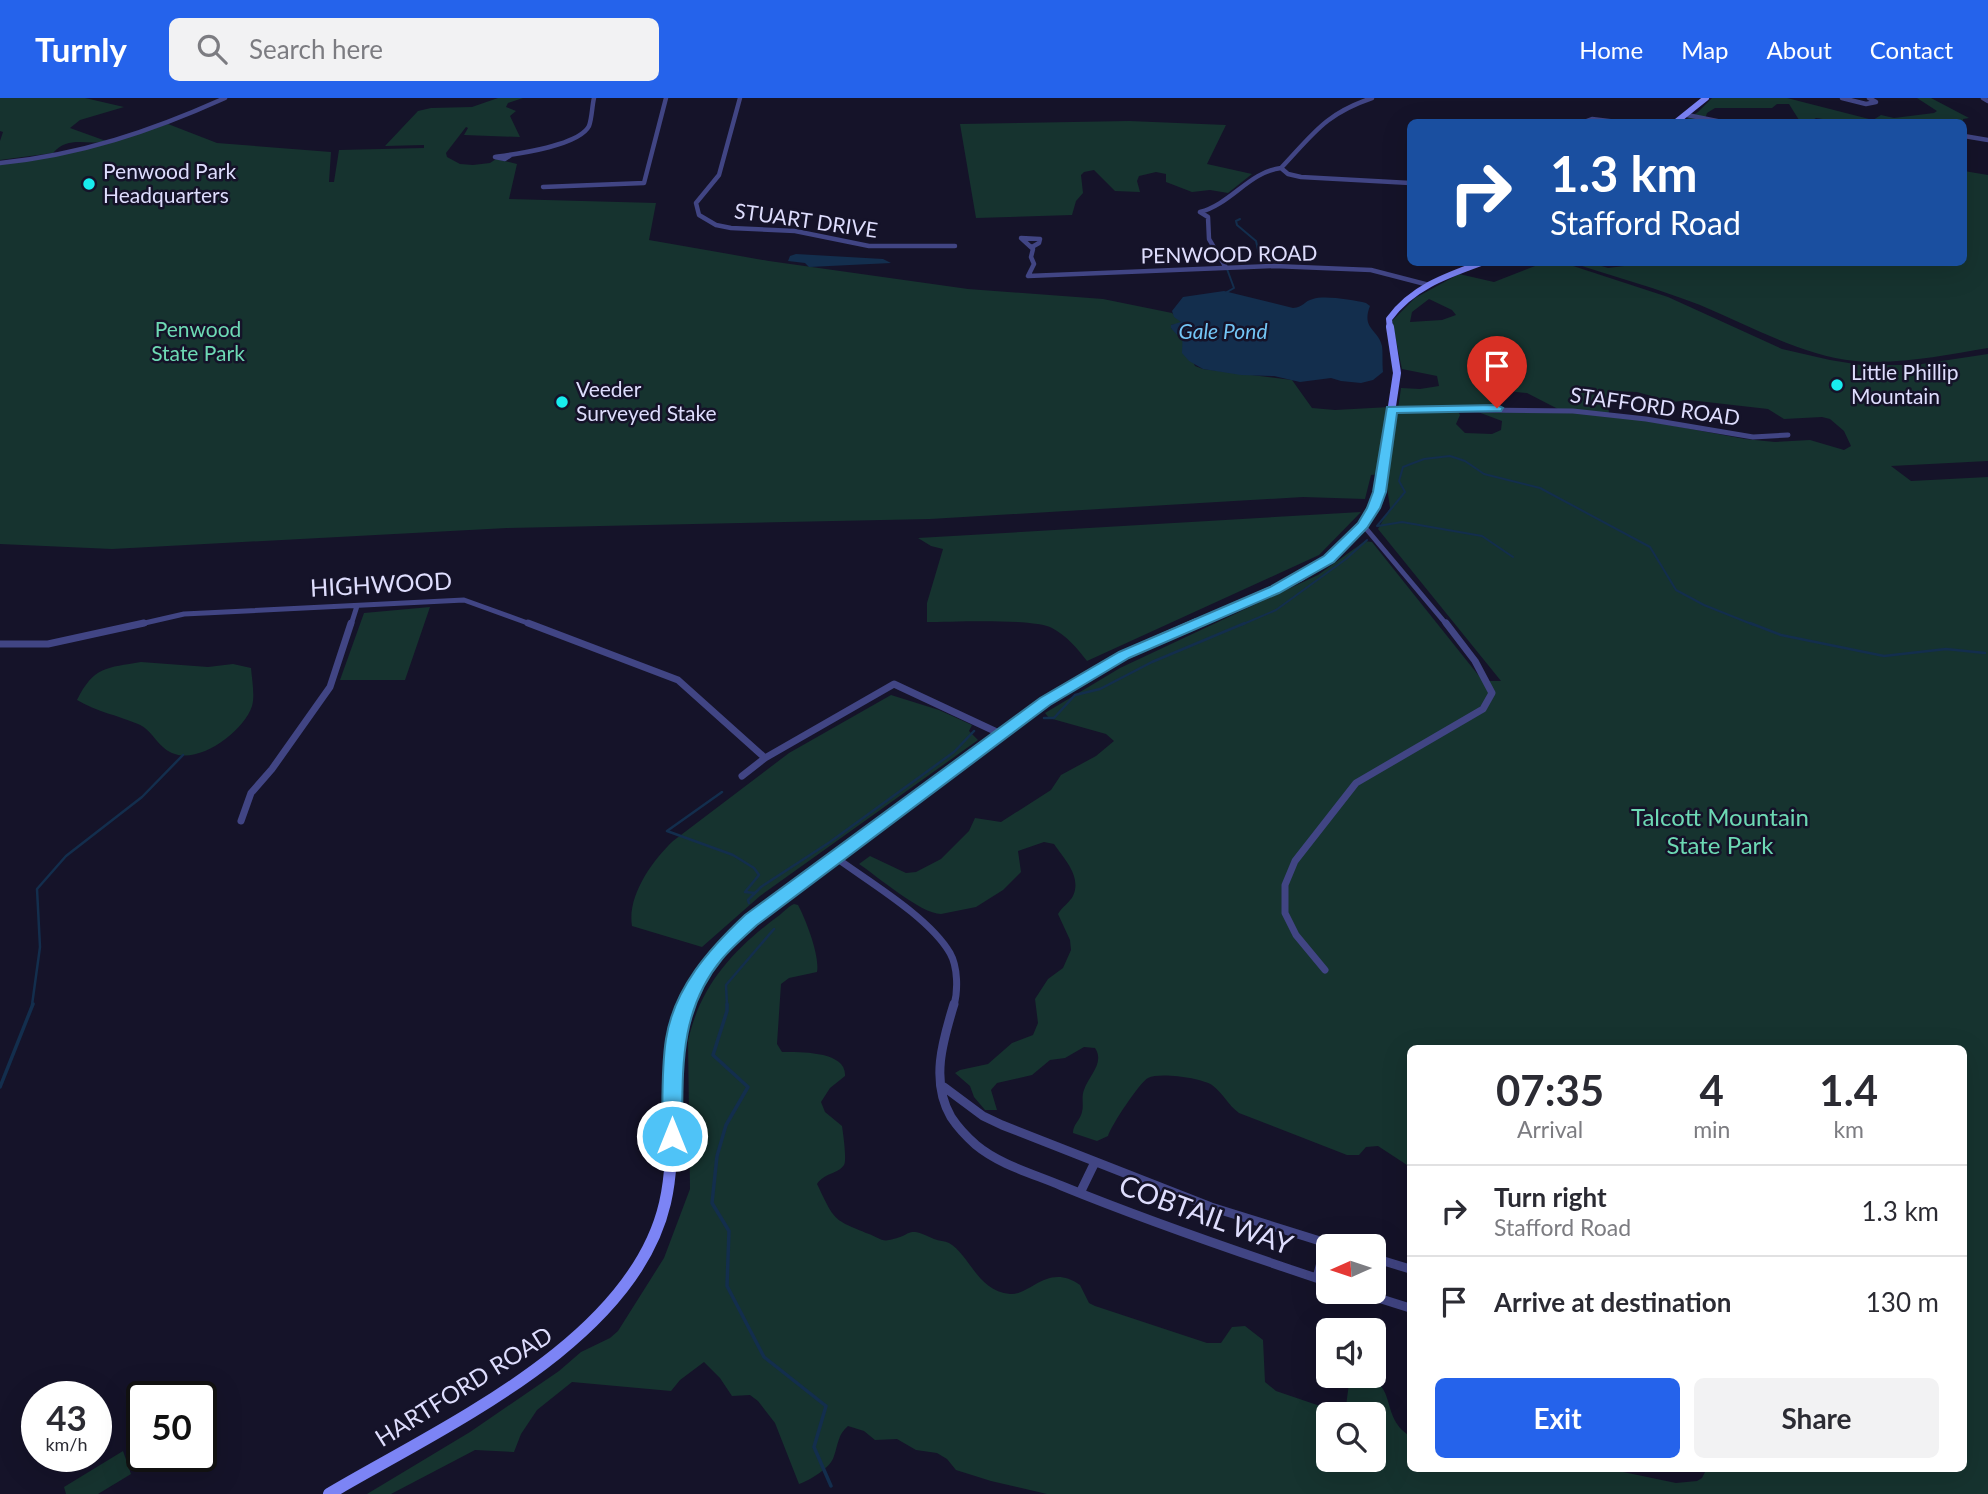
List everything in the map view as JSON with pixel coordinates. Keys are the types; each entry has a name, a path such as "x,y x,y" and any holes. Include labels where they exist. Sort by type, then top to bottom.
{"main road":[{"path":"1681,119 1706,98"},
{"path":"1429,285 1474,266"},
{"name":"HARTFORD ROAD","path":"328,1494 536,1371 570,1346 598,1320 622,1291 657,1229 668,1189 672,1158 674,1051 687,1000 699,976 729,940 835,857 1045,701 1114,661 1301,577 1338,551 1363,525 1379,492 1396,384 1397,363 1388,331 1389,319 1398,307 1429,285"}],"street":[{"path":"0,163 62,154 123,140 225,98"},
{"path":"511,155 539,150 582,134 589,125 594,98"},
{"path":"543,187 644,183 666,98"},
{"name":"STUART DRIVE","path":"740,98 719,175 696,203 699,215 709,222 730,228 808,233 869,246 956,246"},
{"path":"1280,168 1326,120 1343,108 1372,98"},
{"path":"1842,98 1866,104 1875,103 1869,98"},
{"path":"1983,98 1988,101"},
{"path":"1687,115 1707,119"},
{"path":"1967,136 1988,140"},
{"path":"1224,266 1209,239 1208,218 1200,212 1221,206 1257,175 1270,168 1280,168 1288,174 1301,177 1407,183"},
{"name":"PENWOOD ROAD","path":"1032,247 1031,257 1034,264 1028,276 1224,266 1371,270 1429,285"},
{"name":"STAFFORD ROAD","path":"1391,410 1522,408 1600,411 1732,434 1780,439 1788,435"},
{"path":"1325,970 1296,935 1285,913 1284,885 1295,861 1356,783 1483,709 1492,693 1487,677 1363,525"},
{"name":"HIGHWOOD","path":"0,644 48,644 184,614 464,600 609,651 678,680 765,758"},
{"path":"241,821 251,793 272,769 330,687 357,606"},
{"path":"742,776 765,758 894,684 1001,734"},
{"name":"COBTAIL WAY","path":"835,857 924,923 945,943 952,955 958,992 940,1047 939,1064 945,1102 952,1118 976,1145 1002,1161 1186,1236 1316,1278"},
{"name":"COBTAIL WAY","path":"944,1087 991,1120 1211,1207 1316,1239"},
{"name":"COBTAIL WAY","path":"1080,1193 1095,1162"},
{"path":"1386,1262 1407,1268"},
{"path":"1386,1300 1407,1307"}],"green space":[{"path":"0,98 85,98 124,107 80,120 70,128 106,141 65,144 53,153 0,160 3,132 0,131"},
{"name":"Penwood State Park","path":"498,98 523,98 508,103 506,107 516,111 510,116 520,137 464,135 468,128 466,127 446,153 447,157 460,164 490,163 496,159 517,164 509,199 656,203 649,240 769,261 968,289 1103,299 1172,313 1182,323 1171,325 1171,328 1182,337 1195,366 1292,380 1312,408 1335,410 1390,407 1382,474 1371,475 1365,499 1303,497 930,519 507,528 112,549 0,544 0,163 103,145 168,124 217,143 331,152 329,182 334,182 339,150 424,148 424,145 385,146 418,111 472,107"},
{"path":"1712,98 1787,98 1869,119 1798,119 1789,104 1777,104 1772,108 1715,108 1707,113 1705,119 1687,119"},
{"path":"1917,98 1931,98 1969,118 1875,119 1881,115 1894,118 1937,111"},
{"path":"1129,121 1226,125 1207,164 1252,174 1228,193 1210,190 1192,192 1166,182 1166,174 1156,172 1139,176 1137,181 1140,192 1115,191 1094,170 1081,175 1083,193 1076,201 1072,215 976,218 960,124"},
{"path":"1967,172 1988,175 1988,348 1888,362 1835,358 1776,339 1684,299 1582,266 1967,266"},
{"name":"Talcott Mountain State Park","path":"1535,266 1573,266 1668,297 1782,349 1830,360 1861,365 1915,365 1988,354 1988,461 1891,466 1911,481 1988,477 1988,1494 1047,1494 956,1470 947,1459 937,1453 916,1450 897,1439 875,1440 864,1431 848,1426 840,1436 829,1465 814,1477 799,1484 775,1423 758,1401 750,1395 732,1396 720,1378 704,1362 680,1380 671,1391 572,1382 537,1410 521,1434 514,1452 475,1450 391,1494 367,1494 470,1432 559,1371 581,1352 610,1338 618,1331 664,1258 690,1189 688,1041 693,1021 720,971 746,943 794,904 798,905 812,938 817,972 789,978 781,984 777,1044 782,1052 831,1057 844,1068 845,1076 830,1088 821,1102 825,1112 842,1126 844,1165 817,1184 836,1217 884,1240 913,1232 949,1243 982,1280 999,1291 1010,1294 1058,1277 1080,1285 1089,1303 1095,1306 1207,1343 1221,1343 1232,1327 1245,1326 1263,1340 1265,1382 1276,1391 1316,1405 1316,1472 1386,1472 1386,1402 1347,1402 1348,1388 1382,1388 1394,1418 1407,1433 1407,1472 1623,1472 1676,1483 1697,1481 1705,1472 1967,1472 1967,1045 1407,1045 1407,1165 1378,1146 1366,1147 1359,1155 1347,1155 1239,1113 1207,1082 1171,1076 1148,1078 1126,1105 1108,1136 1097,1141 1073,1133 1082,1112 1084,1090 1097,1064 1098,1053 1095,1048 1084,1047 1065,1058 1050,1060 1032,1075 997,1083 991,1090 997,1110 985,1110 974,1097 970,1086 955,1073 988,1064 1012,1043 1033,1035 1038,1023 1035,999 1048,979 1063,968 1071,950 1070,940 1058,914 1073,896 1075,889 1071,868 1054,844 1044,842 1018,851 1021,872 1003,890 976,907 941,914 922,908 859,864 870,856 906,873 916,872 941,859 969,831 975,818 1001,822 1051,790 1061,775 1096,756 1114,741 1106,734 1049,718 1045,713 1120,668 1318,575 1365,541 1372,542 1483,681 1501,681 1378,529 1390,508 1387,487 1401,388 1439,386 1437,376 1402,369 1392,321 1415,298 1459,274 1494,282","holes":["1429,299 1452,310 1456,315 1442,320 1410,322 1412,312","1486,389 1527,393 1558,409 1478,412 1502,421 1501,430 1492,434 1465,433 1456,424 1460,415 1456,408 1500,406 1484,394","1612,392 1637,392 1673,402 1689,400 1768,409 1784,419 1830,419 1844,431 1851,446 1844,450 1810,440 1775,442 1745,439 1609,413 1608,405 1612,400"]},
{"path":"1361,512 1319,555 1087,661 1062,635 1042,625 1011,622 927,622 927,603 943,549 918,538"},
{"path":"430,607 405,680 340,680 364,613"},
{"path":"141,662 208,667 233,664 251,668 252,706 231,735 209,749 185,756 169,752 138,724 77,700 89,681 103,670"},
{"path":"891,695 939,710 972,725 969,731 978,740 760,896 702,947 632,926 631,915 637,891 649,869 673,841 789,753"},
{"path":"123,1451 126,1472 131,1474 98,1494 66,1494 64,1487 89,1472 112,1472 112,1458"}],"water":[{"path":"796,254 883,259 891,263 809,267 805,263 788,261 790,256"},
{"name":"Gale Pond","path":"1224,291 1293,308 1318,298 1339,298 1366,303 1370,306 1369,324 1382,346 1383,372 1373,380 1361,383 1331,378 1300,382 1274,376 1241,375 1203,369 1189,361 1182,353 1182,339 1171,328 1171,325 1181,322 1174,317 1172,311 1183,297"}],"waterway":[{"path":"1240,219 1236,221 1237,225 1256,241 1261,263"},
{"path":"1227,269 1234,288 1227,292"},
{"path":"1377,526 1405,492 1399,481 1403,467 1424,459 1450,456 1465,461 1484,474 1540,488 1650,547 1676,590 1704,605 1754,625"},
{"path":"1378,526 1402,522 1482,536 1513,557"},
{"path":"1241,625 1276,610 1346,559 1367,540"},
{"path":"1044,718 1054,718 1075,695 1100,689 1152,662 1245,623"},
{"path":"1750,623 1781,635 1884,656 1946,649 1985,653"},
{"path":"755,893 954,752 974,731"},
{"path":"32,1005 40,947 37,889 66,856 142,797 183,755"},
{"path":"722,792 667,831 733,855 754,868 759,875 745,892 755,893"},
{"path":"749,903 748,900 755,893"},
{"path":"727,1005 726,985 774,929"},
{"path":"0,1087 33,1004"},
{"path":"727,1005 713,1055 748,1087 726,1125 717,1156 712,1203 729,1231 727,1286 764,1357 826,1406 814,1447 831,1486"}],"place":[{"name":"Penwood Park Headquarters","path":"89,184"},
{"name":"Little Phillip Mountain","path":"1837,385"},
{"name":"Veeder Surveyed Stake","path":"562,402"}],"route":[{"path":"672,1136 672,1071 680,1019 699,976 715,955 751,920 1045,701 1124,655 1275,590 1329,559 1363,525 1373,508 1379,492 1391,410 1497,408"}]}
